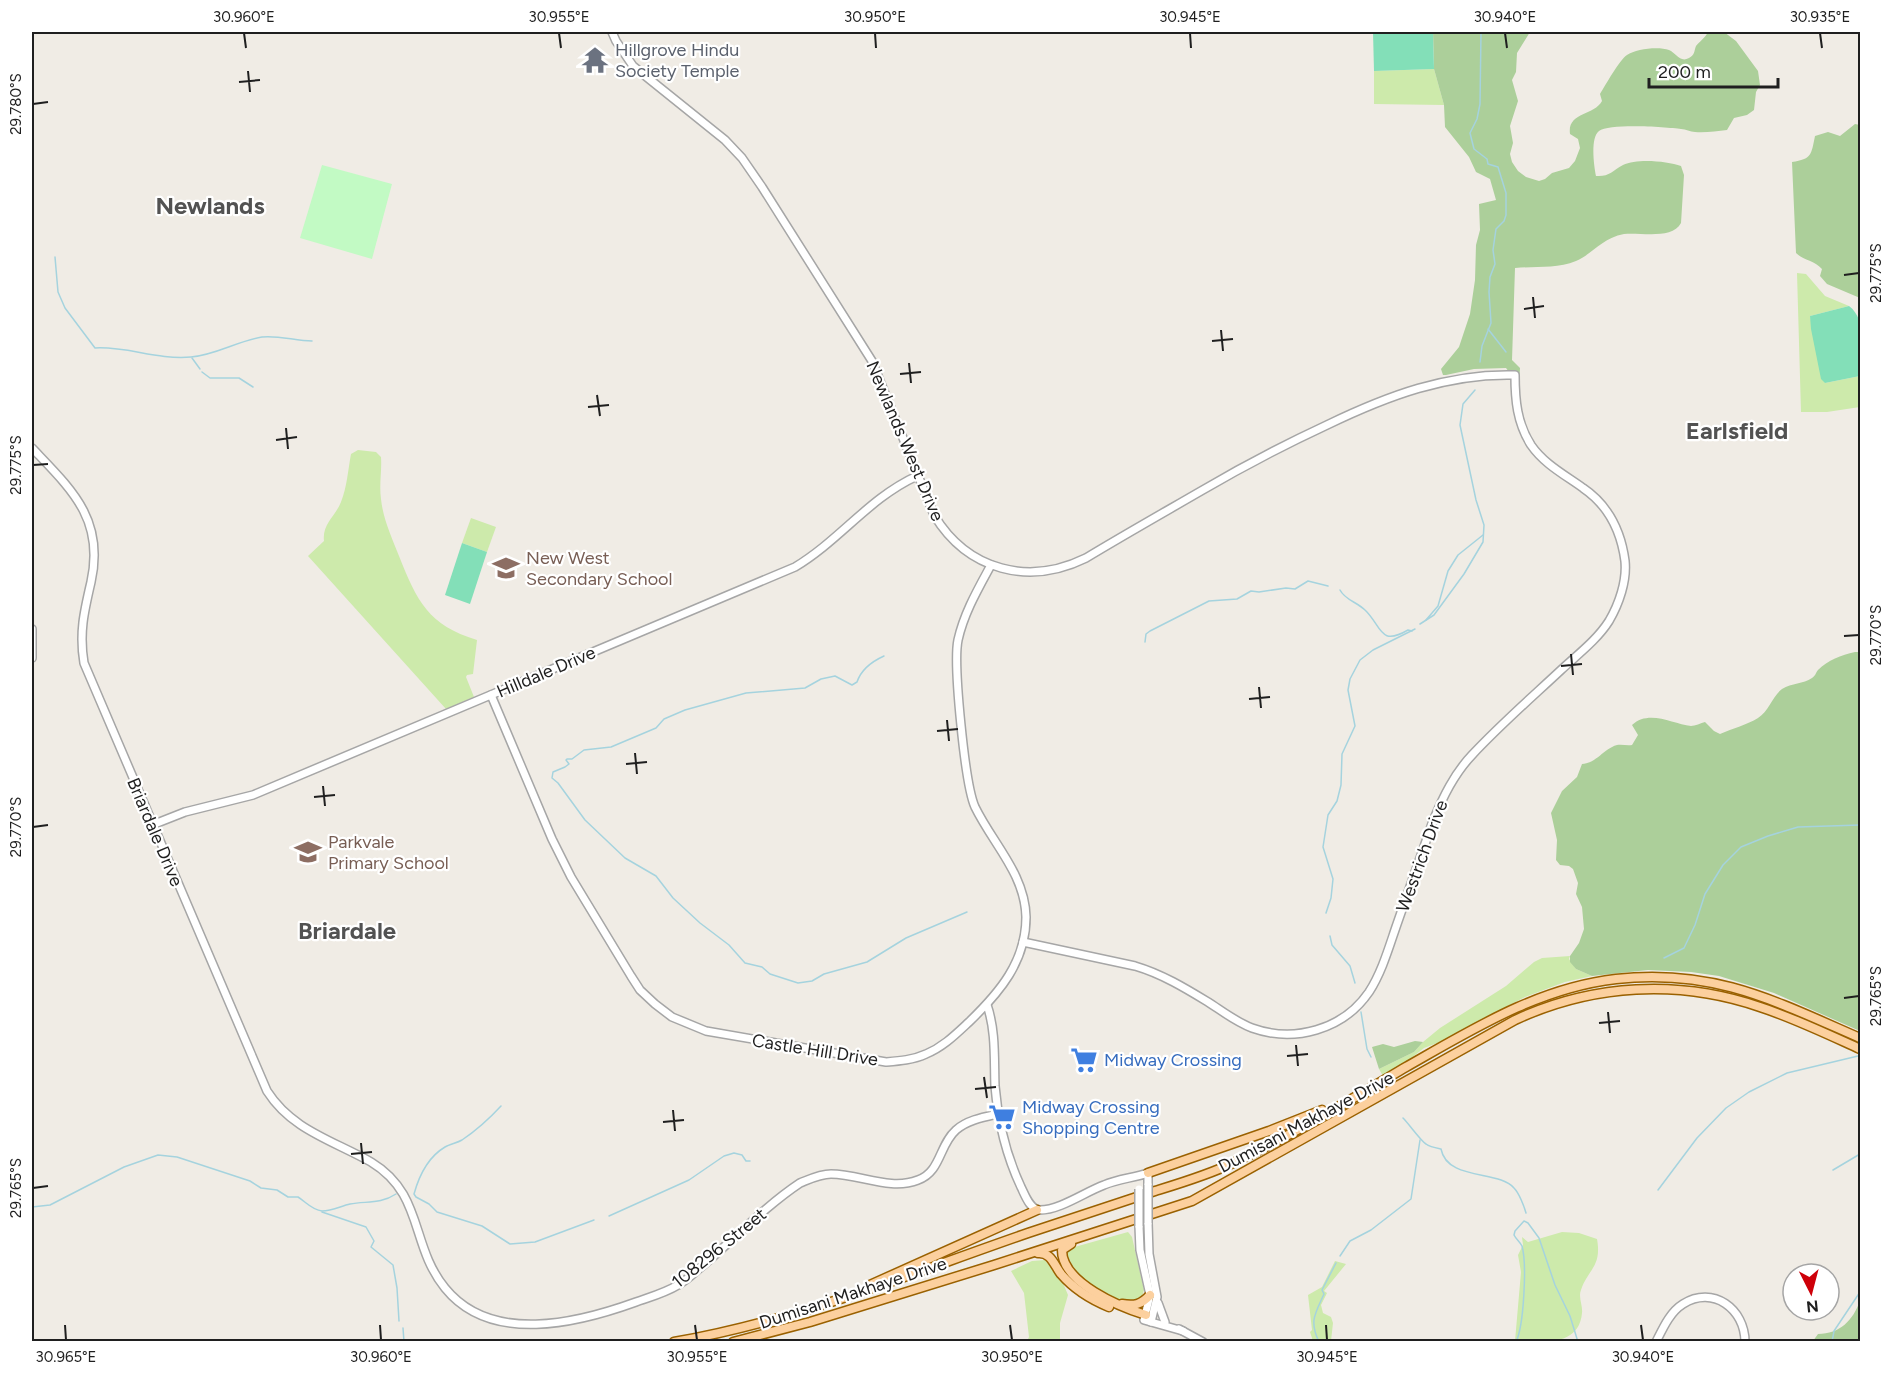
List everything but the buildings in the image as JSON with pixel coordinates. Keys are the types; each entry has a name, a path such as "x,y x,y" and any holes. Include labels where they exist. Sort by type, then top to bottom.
{"main road":[{"name":"Dumisani Makhaye Drive","path":"674,1341 743,1328 826,1305 1220,1169 1451,1041 1521,1005 1562,990 1617,979 1682,978 1730,986 1796,1008 1860,1038"},
{"name":"Dumisani Makhaye Drive","path":"734,1341 810,1322 1172,1208 1206,1194 1515,1020 1569,1000 1640,989 1672,989 1713,994 1746,1002 1788,1017 1860,1049"},
{"path":"1143,1174 1269,1131 1359,1094"},
{"path":"826,1305 1037,1210"},
{"path":"1127,1222 1068,1244 1062,1250 1063,1257 1080,1281 1092,1292 1148,1319"},
{"path":"1029,1254 1045,1253 1061,1274 1095,1301 1148,1319"},
{"path":"1110,1302 1137,1305 1153,1296"}],"street":[{"name":"Newlands West Drive","path":"612,32 633,66 725,140 742,158 872,361 928,505 940,526 967,552 991,565 1026,572 1066,567 1086,558 1272,450 1372,403 1463,377 1492,374 1515,375"},
{"name":"Westrich Drive","path":"1023,942 1150,970 1249,1027 1265,1032 1298,1034 1320,1029 1338,1021 1361,1001 1378,977 1440,802 1455,777 1471,755 1592,642 1608,623 1622,593 1625,565 1617,529 1595,497 1547,462 1531,444 1519,418 1515,375"},
{"name":"Briardale Drive","path":"32,448 78,498 91,527 95,552 81,627 84,663 270,1096 285,1114 302,1127 381,1168"},
{"name":"Hilldale Drive","path":"153,825 185,812 253,795 795,567 818,552 884,494 917,476"},
{"name":"Castle Hill Drive","path":"491,695 552,839 571,877 640,990 655,1004 672,1017 706,1031 886,1062 913,1059 936,1050 987,1005 1010,975 1023,942 1026,918 1019,882 972,799 957,665 958,643 966,615 991,565"},
{"path":"32,629 32,658"},
{"path":"987,1005 993,1027 998,1113 1011,1164 1024,1194 1037,1210 1056,1207 1104,1185 1143,1174"},
{"name":"108296 Street","path":"381,1168 400,1187 408,1200 427,1261 445,1289 461,1303 487,1318 518,1324 542,1324 599,1314 680,1285 785,1194 800,1183 813,1178 831,1174 900,1184 921,1179 931,1172 947,1142 957,1129 972,1121 998,1113"},
{"path":"1143,1174 1148,1185 1149,1254 1153,1296 1148,1319"},
{"path":"1143,1174 1139,1189 1140,1250 1153,1296 1165,1322"},
{"path":"1656,1341 1670,1317 1680,1306 1691,1300 1705,1298 1720,1301 1735,1312 1743,1324 1745,1341"},
{"path":"1148,1319 1165,1322 1203,1341"},
{"path":"1148,1319 1183,1331"}],"green space":[{"path":"1373,32 1433,32 1434,69 1374,71"},
{"path":"1433,32 1530,32 1517,53 1516,72 1512,80 1518,101 1510,126 1513,143 1510,154 1518,171 1526,177 1539,181 1552,173 1569,168 1575,161 1580,148 1578,139 1570,134 1570,127 1577,118 1598,106 1602,101 1600,94 1627,55 1636,51 1659,48 1672,51 1686,59 1692,56 1696,46 1708,32 1724,32 1736,41 1758,71 1760,85 1756,92 1754,110 1747,115 1734,118 1727,130 1691,132 1664,127 1626,126 1599,131 1594,140 1593,152 1596,176 1607,175 1629,163 1644,161 1681,166 1684,175 1681,223 1671,232 1616,236 1569,264 1515,268 1512,360 1520,368 1519,385 1506,368 1474,369 1446,375 1443,375 1441,369 1459,347 1470,314 1475,280 1476,245 1480,230 1479,204 1496,200 1490,179 1476,172 1469,157 1445,127 1444,105 1434,69"},
{"path":"1434,69 1444,105 1374,104 1374,71"},
{"path":"1855,124 1860,125 1860,298 1827,284 1820,276 1822,269 1796,253 1792,162 1810,155 1815,136 1828,132 1840,136"},
{"path":"322,165 392,184 372,259 300,238"},
{"path":"1797,273 1806,274 1825,296 1849,306 1810,316 1825,383 1860,376 1860,407 1827,412 1801,412"},
{"path":"1849,306 1855,312 1861,328 1860,376 1825,383 1821,379 1810,316"},
{"path":"358,450 376,452 381,457 380,494 384,514 406,572 419,598 426,609 447,627 477,640 473,674 466,677 474,697 446,709 308,556 324,541 327,525 343,496 351,454"},
{"path":"471,518 496,527 487,552 462,543"},
{"path":"462,543 487,552 470,604 445,595"},
{"path":"1860,652 1860,1031 1774,993 1719,976 1648,970 1592,976 1576,969 1570,962 1570,956 1579,943 1584,929 1582,907 1576,894 1578,883 1573,869 1560,865 1556,860 1557,840 1551,813 1562,791 1577,777 1582,764 1592,761 1617,745 1632,745 1638,735 1632,725 1646,718 1691,726 1705,722 1720,734 1745,725 1762,715 1782,689 1809,680 1830,661"},
{"path":"1570,956 1569,959 1576,969 1592,976 1565,982 1525,997 1440,1042 1424,1048 1383,1076 1379,1069 1414,1052 1440,1028 1506,986 1534,962 1542,958"},
{"path":"1415,1041 1423,1042 1414,1052 1379,1069 1372,1047 1383,1044 1394,1047"},
{"path":"1128,1232 1132,1237 1144,1290 1141,1300 1130,1302 1096,1290 1078,1273 1067,1253 1071,1248"},
{"path":"1562,1232 1579,1233 1597,1239 1598,1256 1580,1293 1582,1310 1579,1324 1566,1338 1546,1342 1515,1341 1521,1272 1518,1255 1523,1245 1522,1237 1528,1242"},
{"path":"1045,1260 1063,1283 1068,1295 1060,1323 1060,1341 1027,1341 1029,1337 1024,1293 1011,1271 1032,1261"},
{"path":"1335,1261 1346,1264 1324,1291 1327,1293 1321,1305 1323,1313 1331,1317 1333,1323 1331,1341 1313,1341 1310,1332 1312,1330 1308,1295 1322,1287"},
{"path":"1860,1301 1860,1341 1813,1341 1818,1334 1833,1332 1845,1325 1854,1314"}],"waterway":[{"path":"1480,362 1482,346 1491,323 1489,292 1490,277 1495,264 1493,250 1496,229 1504,221 1506,215 1506,193 1498,167 1488,164 1487,159 1474,149 1470,133 1477,119 1480,104 1481,32"},
{"path":"55,257 58,292 65,308 95,348 119,349 166,357 191,357 209,354 262,337 312,341"},
{"path":"1488,329 1506,352"},
{"path":"192,358 200,369"},
{"path":"202,372 210,378 239,378 253,387"},
{"path":"1420,624 1434,615 1464,574 1483,542 1484,525 1476,500 1460,425 1463,404 1475,390"},
{"path":"1426,620 1438,606 1448,571 1458,555 1483,535"},
{"path":"1145,642 1146,634 1150,631 1209,601 1237,599 1251,591 1295,589 1308,581 1328,586"},
{"path":"1340,590 1365,610 1386,635 1399,635 1408,630 1412,631"},
{"path":"1326,913 1331,898 1333,879 1323,847 1328,815 1337,801 1341,785 1342,754 1355,726 1348,690 1350,679 1360,660 1373,650 1415,629"},
{"path":"884,656 868,666 857,682 852,685 835,676 821,679 805,688 746,693 685,710 664,719 656,728 611,747 584,750 572,759 567,759 569,764 553,772 552,778 585,820 625,858 656,876 673,898 729,945 745,963 762,967 770,974 798,983 812,981 824,974 867,962 906,938 967,912"},
{"path":"1664,958 1684,948 1695,925 1705,894 1723,865 1741,847 1798,827 1860,825"},
{"path":"1330,936 1332,945 1350,966 1355,983"},
{"path":"1361,1012 1367,1049 1371,1057"},
{"path":"1658,1190 1697,1138 1726,1108 1749,1092 1787,1073 1858,1056"},
{"path":"501,1106 467,1136 445,1147 434,1156 419,1180 414,1194 416,1197 429,1204 437,1212 482,1226 510,1244 535,1242 594,1220"},
{"path":"1403,1118 1424,1142 1431,1147 1441,1149 1445,1159 1453,1166 1463,1171 1507,1182 1518,1193 1526,1213"},
{"path":"1340,1256 1350,1241 1371,1230 1411,1199 1420,1140"},
{"path":"609,1216 689,1180 724,1156 734,1153 750,1161"},
{"path":"1833,1170 1860,1154"},
{"path":"32,1207 50,1205 124,1167 158,1155 177,1157 250,1181 261,1188 277,1190 288,1197 298,1197 322,1211 350,1204 379,1201 396,1194"},
{"path":"322,1212 366,1227 374,1241 371,1247 393,1265 399,1321"},
{"path":"1516,1342 1523,1309 1524,1255 1522,1246 1514,1235 1524,1221 1539,1238 1578,1342"},
{"path":"1319,1342 1314,1328 1314,1318 1324,1294 1322,1290 1336,1263"},
{"path":"1832,1342 1834,1331 1860,1292"},
{"path":"403,1328 404,1342"},
{"path":"32,1338 36,1342"}],"place":[{"name":"Hillgrove Hindu Society Temple","path":"595,60"},
{"name":"New West Secondary School","path":"506,568"},
{"name":"Parkvale Primary School","path":"308,852"},
{"name":"Midway Crossing","path":"1084,1060"},
{"name":"Midway Crossing Shopping Centre","path":"1002,1117"}],"district":[{"name":"Newlands","path":"210,206"},
{"name":"Earlsfield","path":"1737,431"},
{"name":"Briardale","path":"347,931"}]}
